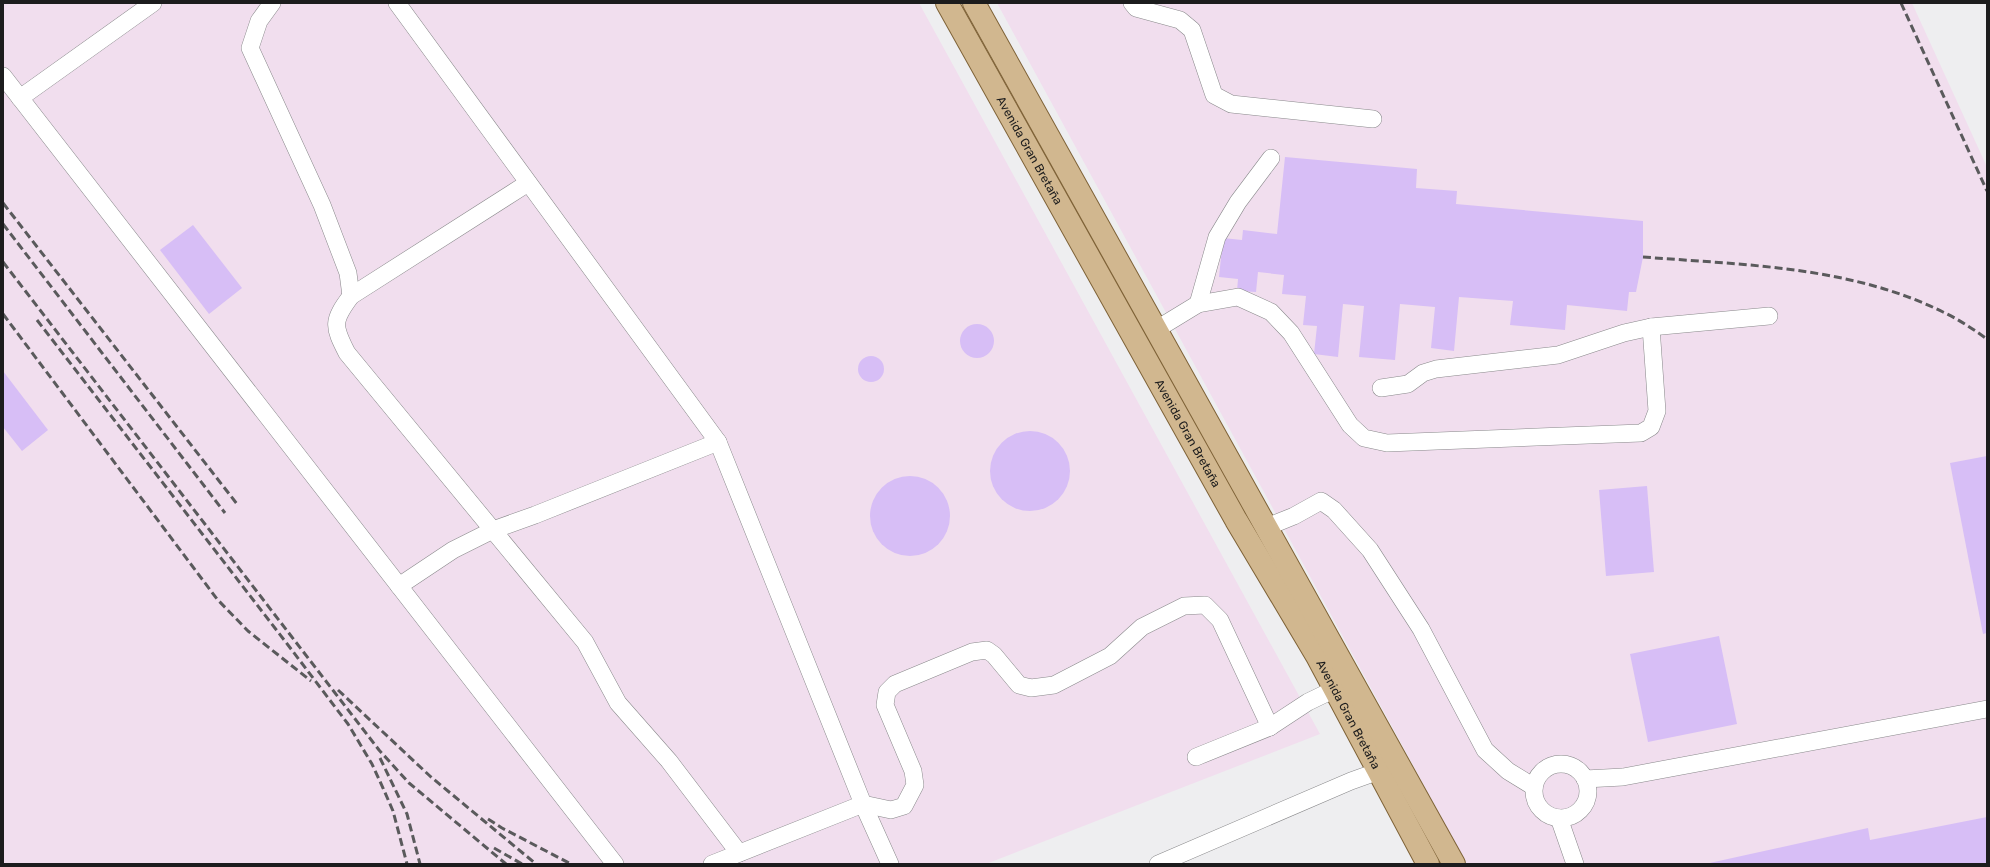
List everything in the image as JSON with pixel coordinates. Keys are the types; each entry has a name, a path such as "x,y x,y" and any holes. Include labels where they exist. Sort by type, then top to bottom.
{"main road":[{"name":"Avenida Gran Bretaña","path":"947,3 1236,520 1335,689 1428,864"},
{"name":"Avenida Gran Bretaña","path":"974,3 1454,864"}],"lane":[{"path":"20,98 153,3"},
{"path":"272,3 259,21 250,48 322,205 348,273 351,296"},
{"path":"397,3 718,442 863,804 890,864"},
{"path":"1132,3 1136,8 1180,20 1192,30 1214,95 1231,104 1373,119"},
{"path":"3,76 614,864"},
{"path":"1198,304 1217,238 1238,202 1271,158"},
{"path":"528,183 351,296 338,313 337,333 348,354 585,642 618,703 669,761 739,853"},
{"path":"1157,329 1198,304 1238,297 1271,312 1291,333 1350,425 1364,438 1387,443 1641,433 1651,427 1657,411 1651,327"},
{"path":"1381,388 1408,384 1423,373 1436,369 1558,355 1624,333 1651,327 1769,316"},
{"path":"399,586 454,550 493,530 535,515 718,442"},
{"path":"1267,527 1294,516 1321,501 1334,510 1370,550 1421,629 1485,750 1508,771 1534,787"},
{"path":"712,864 863,804 891,810 904,806 915,785 913,772 884,705 887,692 895,684 972,652 987,650 994,655 1019,685 1031,688 1054,685 1110,656 1142,626 1184,606 1205,605 1220,620 1270,727"},
{"path":"1196,757 1270,727 1308,702 1335,689"},
{"path":"1586,779 1623,777 1987,708"},
{"path":"1557,764 1568,765 1578,770 1586,779 1588,790 1586,801 1580,810 1570,817 1559,818 1548,815 1540,808 1535,798 1534,787 1538,776 1546,768 1557,764"},
{"path":"1158,864 1344,784 1379,771"},
{"path":"1559,818 1575,864"}],"shaded area":[{"path":"3,3 919,3 1320,734 986,864 3,864"},
{"path":"997,3 1912,3 1987,167 1987,864 1467,864"}],"building":[{"path":"1285,157 1417,169 1416,188 1457,191 1456,204 1643,221 1643,257 1636,292 1629,292 1627,311 1567,305 1565,330 1510,325 1513,301 1459,297 1454,351 1431,348 1435,307 1400,304 1395,360 1359,357 1364,306 1343,304 1338,357 1314,354 1317,326 1303,325 1306,296 1282,294 1284,275 1258,272 1256,292 1237,291 1238,279 1219,277 1223,238 1242,240 1243,230 1277,234"},
{"path":"193,225 242,288 209,314 160,250"},
{"path":"977,324 989,329 994,341 989,353 977,358 965,353 960,341 965,329"},
{"path":"871,356 880,360 884,369 880,378 871,382 862,378 858,369 862,360"},
{"path":"3,371 48,430 22,451 3,427"},
{"path":"1030,431 1045,434 1058,443 1067,456 1070,471 1067,486 1058,499 1045,508 1030,511 1015,508 1002,499 993,486 990,471 993,456 1002,443 1015,434"},
{"path":"1987,456 1987,633 1983,634 1950,463"},
{"path":"910,476 925,479 938,488 947,501 950,516 947,531 938,544 925,553 910,556 895,553 882,544 873,531 870,516 873,501 882,488 895,479"},
{"path":"1647,486 1654,572 1606,576 1599,490"},
{"path":"1719,636 1737,724 1648,742 1630,654"},
{"path":"1987,817 1987,864 1705,864 1868,828 1870,840"}],"railway":[{"path":"1901,3 1987,191"},
{"path":"3,203 237,504"},
{"path":"3,224 225,513"},
{"path":"1643,257 1719,262 1796,270 1834,276 1871,285 1908,297 1943,312 1965,324 1987,339"},
{"path":"3,262 379,750 409,783 506,864"},
{"path":"3,314 217,599 248,631 311,681"},
{"path":"37,320 348,724 372,764 393,811 407,864"},
{"path":"338,690 431,777 536,864"},
{"path":"380,758 407,814 420,864"},
{"path":"488,819 502,828 571,864"},
{"path":"494,848 522,864"}]}
